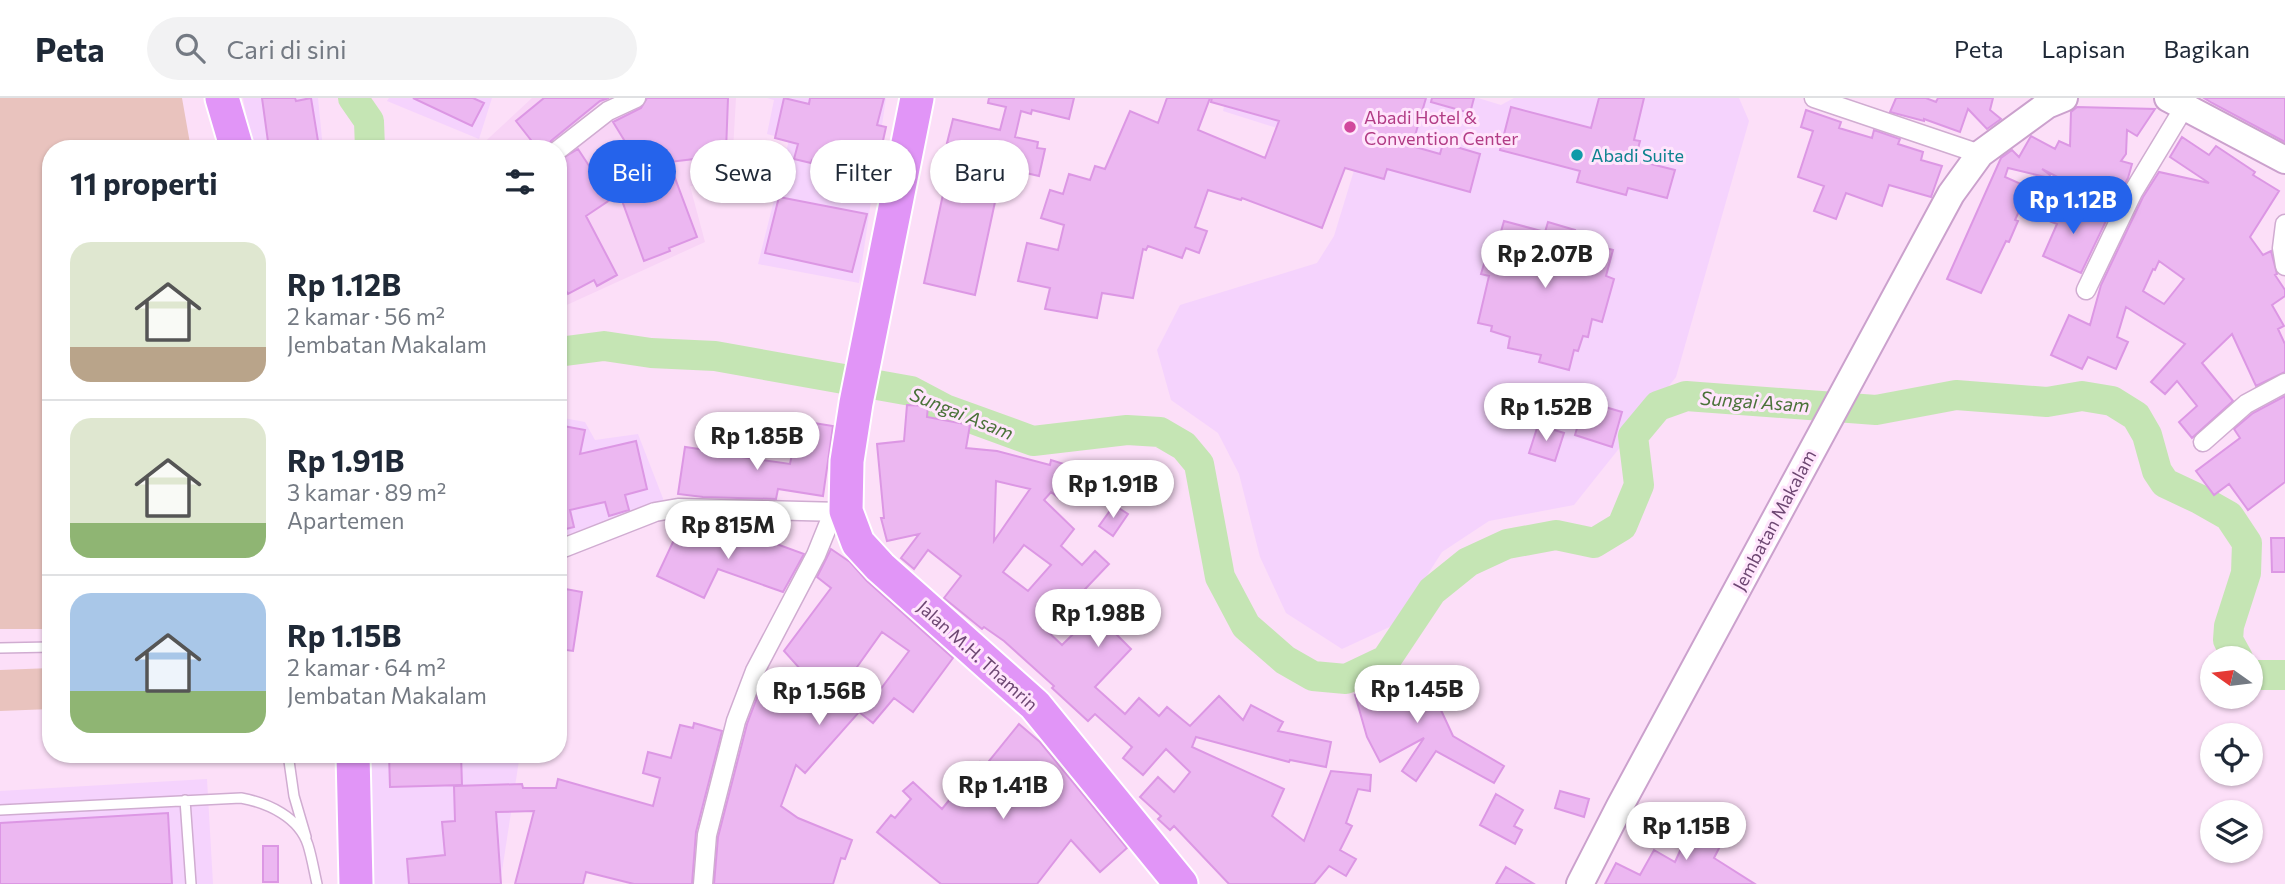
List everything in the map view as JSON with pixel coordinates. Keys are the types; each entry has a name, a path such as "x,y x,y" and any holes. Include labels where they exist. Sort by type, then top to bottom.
{"highway":[{"path":"222,98 234,140"},
{"name":"Jalan M.H. Thamrin","path":"916,99 856,403 839,512 858,542 880,567 1035,705 1181,884"},
{"path":"353,763 356,884"}],"street":[{"path":"567,143 608,111 636,98"},
{"path":"1814,98 1980,154"},
{"name":"Jembatan Makalam","path":"1580,884 1951,194 1980,154 2047,105 2064,98"},
{"path":"2085,290 2177,102 2285,160"},
{"path":"2285,223 2282,248 2285,266"},
{"path":"2203,442 2246,404 2285,383"},
{"path":"567,546 655,512 678,508 839,512 755,671 736,721 707,835 703,884"}],"lane":[{"path":"0,648 42,647"},
{"path":"289,763 294,796 317,884"},
{"path":"0,810 241,798 261,802 286,816 307,842"},
{"path":"186,800 191,884"}],"shaded area":[{"path":"0,98 182,98 189,140 42,140 42,629 0,629"},
{"path":"243,98 318,98 322,140 251,140"},
{"path":"389,98 492,98 479,139 387,101"},
{"path":"532,98 736,98 734,140 690,140 690,203 695,203 705,242 567,305 567,140 487,140"},
{"path":"767,98 886,98 880,140 810,140 810,203 871,203 859,283 758,264 773,203 796,203 796,140 767,134 774,100"},
{"path":"1226,98 1478,98 1501,105 1514,98 1739,98 1749,121 1676,377 1574,505 1489,521 1442,552 1396,624 1342,649 1286,613 1260,557 1239,474 1218,433 1171,400 1157,350 1180,305 1317,263 1334,236 1359,154 1223,111"},
{"path":"567,419 585,422 595,440 638,434 664,501 567,535"},
{"path":"42,668 42,709 0,711 0,670"},
{"path":"361,763 519,763 500,884 367,884"},
{"path":"207,779 213,884 0,884 0,791"}],"building":[{"path":"262,98 295,98 296,101 311,98 318,140 268,140"},
{"path":"413,98 473,98 484,103 472,126"},
{"path":"544,98 609,98 600,101 552,140 531,140 516,121"},
{"path":"647,98 728,98 726,140 690,140 690,160 676,161 676,140 624,140 613,122 641,108"},
{"path":"784,98 809,104 810,98 884,98 877,125 886,127 883,140 810,140 810,163 796,159 796,140 775,138"},
{"path":"989,98 1074,98 1069,119 1032,110 1031,114 1021,111 1015,137 1029,140 948,140 953,119 1000,130 1006,107 988,103"},
{"path":"1167,98 1210,98 1198,130 1265,158 1279,121 1211,102 1212,98 1426,98 1412,146 1440,154 1443,143 1480,154 1470,192 1387,169 1384,179 1345,168 1322,228 1242,198 1241,200 1208,190 1195,227 1207,231 1199,253 1186,248 1182,258 1148,246 1146,250 1143,249 1133,298 1102,293 1097,318 1045,309 1050,288 1018,281 1027,243 1058,250 1064,225 1041,218 1050,190 1063,194 1069,174 1090,180 1095,166 1105,169 1130,111 1158,123"},
{"path":"1432,98 1474,98 1470,113 1431,102"},
{"name":"Abadi Suite","path":"1599,98 1644,98 1634,140 1640,141 1635,160 1675,170 1667,198 1628,188 1626,195 1577,182 1580,171 1500,150 1511,107 1591,128"},
{"path":"1896,98 1926,98 1936,102 1938,98 1993,98 1990,110 2001,119 1987,129 1968,109 1960,132 1924,119 1890,112"},
{"path":"2204,98 2285,98 2285,142 2212,103"},
{"path":"2077,107 2155,109 2137,136 2127,130 2126,154 2121,161 2132,164 2119,194 2067,182 2042,169 2050,175 2049,178 2008,168 2005,177 2030,188 2015,220 2018,221 2009,242 2006,241 1981,293 1947,279 2001,158 2012,150 2019,157 2031,136 2055,149 2059,141 2070,146 2071,112"},
{"path":"1806,110 1841,122 1839,128 1872,138 1874,130 1900,139 1898,144 1923,152 1921,160 1942,166 1931,197 1889,185 1882,206 1846,193 1836,219 1814,211 1824,186 1798,177 1813,131 1801,127"},
{"path":"2182,137 2209,155 2216,146 2279,191 2250,237 2263,255 2271,251 2277,274 2275,275 2285,290 2285,296 2272,305 2284,326 2278,329 2285,344 2285,372 2256,386 2232,334 2202,363 2233,401 2192,438 2179,422 2197,406 2177,381 2165,394 2151,382 2185,344 2126,307 2117,337 2128,342 2116,369 2088,357 2082,369 2051,355 2069,315 2090,325 2101,285 2143,197 2159,172 2209,183 2170,157","holes":["2159,261 2184,279 2164,304 2143,291"]},
{"path":"1029,140 1038,142 1037,148 1045,149 1039,176 1029,174"},
{"path":"578,149 588,164 588,203 606,203 586,216 617,275 597,286 594,280 568,294 567,156"},
{"path":"676,181 697,237 644,261 623,203 676,203"},
{"path":"796,200 867,214 852,272 765,253 778,203 796,203"},
{"path":"2058,200 2106,221 2081,273 2043,256 2057,224 2049,221"},
{"path":"941,203 995,203 975,295 924,283"},
{"path":"1504,221 1545,232 1548,222 1575,230 1573,239 1613,250 1606,276 1614,279 1602,322 1592,319 1588,337 1583,336 1578,351 1574,350 1569,370 1539,362 1541,355 1508,348 1510,337 1491,331 1492,326 1478,323 1489,276 1481,274 1489,247 1496,249"},
{"path":"2285,396 2285,482 2248,510 2229,484 2214,495 2196,471 2240,438 2234,429 2253,413"},
{"path":"1585,401 1622,412 1612,447 1575,435"},
{"path":"907,405 928,406 927,417 970,425 966,448 997,451 1050,465 1051,460 1070,466 1060,499 1051,492 1044,500 1074,529 1061,546 1082,565 1095,551 1109,564 1046,630 1062,645 1117,591 1131,606 1109,627 1131,649 1095,687 1125,714 1139,698 1159,716 1167,707 1190,726 1219,696 1243,720 1251,705 1283,722 1278,731 1331,742 1326,767 1290,760 1289,762 1196,737 1192,747 1284,789 1272,816 1304,841 1331,771 1371,775 1370,791 1358,789 1346,823 1352,826 1340,850 1356,859 1346,876 1329,866 1314,884 1229,884 1174,826 1170,830 1158,819 1161,816 1140,797 1158,777 1174,792 1190,772 1166,749 1143,775 1123,758 1132,747 1095,714 1088,721 1004,641 984,627 982,629 944,598 961,576 928,550 914,569 901,558 919,534 887,541 881,518 884,518 877,444 904,441","holes":["996,481 1030,489 994,541","1024,545 1051,565 1028,591 1003,572"]},
{"path":"814,423 833,426 823,496 778,489 776,499 678,494 685,447 790,464 793,449 809,452"},
{"path":"1538,425 1564,433 1555,461 1529,453"},
{"path":"567,427 585,430 580,454 636,441 647,489 625,495 629,510 609,516 605,502 570,510 574,527 567,529"},
{"path":"1114,505 1128,514 1113,536 1099,526"},
{"path":"680,527 723,547 730,527 804,554 783,592 718,569 704,598 657,576"},
{"path":"2271,538 2285,538 2285,572 2272,572"},
{"path":"831,549 850,562 867,581 953,658 913,712 894,698 873,723 859,712 805,773 796,765 781,806 798,818 852,840 845,859 841,858 833,884 714,884 718,837 747,724 761,687 795,699 811,681 784,651 831,588 817,577","holes":["882,632 909,651 871,702 847,681"]},
{"path":"567,589 582,592 573,651 567,650"},
{"path":"1412,667 1416,675 1445,670 1449,690 1433,693 1453,736 1504,766 1494,783 1436,751 1416,781 1402,771 1424,738 1380,762 1367,737 1355,695 1398,681 1395,676"},
{"path":"694,723 722,731 696,832 692,884 634,884 586,872 583,884 515,884 534,811 496,812 501,884 409,884 407,859 445,855 442,822 455,821 454,786 522,784 523,788 556,788 558,779 653,806 660,778 643,773 648,752 671,758 680,725 693,728"},
{"path":"1019,724 1040,742 1127,848 1100,872 1071,840 1037,884 941,884 877,832 891,815 895,818 911,799 903,791 913,782 942,809 980,762 985,766"},
{"path":"389,763 461,763 462,785 390,787"},
{"path":"1560,791 1589,799 1584,817 1555,808"},
{"path":"1496,794 1523,810 1514,826 1522,830 1515,844 1480,825"},
{"path":"168,813 172,884 0,884 0,823"},
{"path":"1697,813 1728,831 1714,858 1755,884 1605,884 1616,863 1640,875 1654,850 1675,862"},
{"path":"263,846 278,846 278,882 263,882"},
{"path":"1506,867 1534,884 1496,884"}],"waterway":[{"name":"Sungai Asam","path":"353,98 369,121 370,140"},
{"name":"Sungai Asam","path":"567,351 604,346 651,353 715,356 911,391 945,409 1033,441 1127,430 1160,432 1184,446 1199,464 1220,577 1246,626 1285,660 1313,676 1346,679 1386,660 1432,591 1468,562 1507,544 1556,535 1594,543 1622,526 1639,485 1633,436 1658,406 1686,396 1876,410 1956,395 2047,402 2082,396 2112,401 2136,416 2147,435 2157,471 2165,483 2229,516 2247,543 2246,573 2229,626 2228,640 2231,646"},
{"name":"Sungai Asam","path":"2263,675 2285,675"}],"place":[{"name":"Abadi Hotel & Convention Center","path":"1350,127"},
{"name":"Abadi Suite","path":"1577,155"}]}
